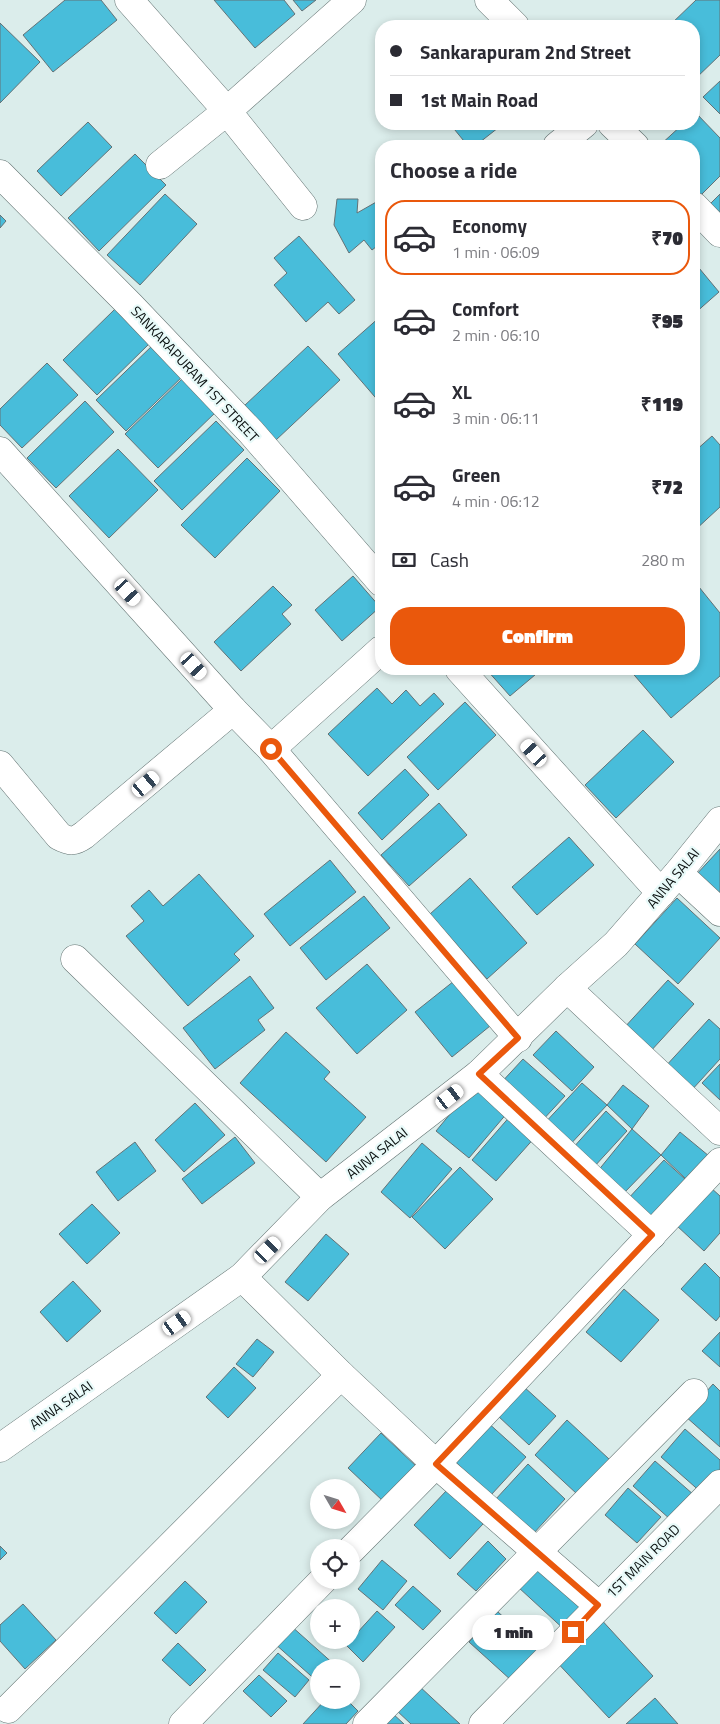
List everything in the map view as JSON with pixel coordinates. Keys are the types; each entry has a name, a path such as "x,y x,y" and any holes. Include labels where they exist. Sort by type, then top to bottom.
{"street":[{"path":"129,0 226,111 303,206"},
{"path":"160,166 226,111 352,0"},
{"path":"490,0 509,20"},
{"path":"564,140 577,130"},
{"path":"618,130 629,140"},
{"name":"SANKARAPURAM 1ST STREET","path":"0,174 131,306 251,432 375,575"},
{"path":"700,212 720,233"},
{"path":"0,451 233,710 271,749 518,1038"},
{"path":"271,749 375,655"},
{"path":"464,675 661,893"},
{"path":"0,765 59,836 75,841 233,710"},
{"name":"ANNA SALAI","path":"0,1448 242,1277 320,1197 479,1074 518,1038 567,988 616,944 678,873 720,821"},
{"path":"678,873 720,912"},
{"path":"75,959 320,1197"},
{"path":"567,988 720,1131"},
{"path":"479,1074 652,1235"},
{"path":"360,1541 436,1464 720,1162"},
{"path":"242,1277 341,1375 436,1464 598,1605"},
{"path":"10,1711 341,1375"},
{"path":"367,1724 694,1393"},
{"name":"1ST MAIN ROAD","path":"483,1724 598,1605 720,1484"},
{"path":"183,1724 313,1589"}],"building":[{"path":"65,0 101,0 117,20 53,72 23,35"},
{"path":"214,0 284,0 295,14 255,48"},
{"path":"293,0 316,0 302,11"},
{"path":"696,0 720,0 720,55 700,74 700,20 675,20"},
{"path":"0,23 40,62 0,103"},
{"path":"720,81 720,114 703,97"},
{"path":"700,117 720,138 720,176 701,195 700,140 666,140 676,130 700,130"},
{"path":"88,122 112,147 61,196 37,171"},
{"path":"455,130 495,130 483,140 463,140"},
{"path":"135,154 166,185 99,251 68,218"},
{"path":"165,194 197,224 140,285 107,255"},
{"path":"720,194 720,217 709,205"},
{"path":"337,199 358,199 357,213 375,203 375,248 372,250 364,240 349,253 334,225"},
{"path":"0,215 6,221 0,228"},
{"path":"299,236 355,300 339,314 328,302 306,322 274,285 287,273 274,258"},
{"path":"700,269 719,292 700,309"},
{"path":"115,309 149,344 97,395 63,360"},
{"path":"375,321 375,397 338,354"},
{"path":"154,344 184,375 126,431 96,400"},
{"path":"308,346 340,380 276,440 244,406"},
{"path":"47,363 78,395 22,448 0,425 0,409"},
{"path":"184,377 217,411 158,468 125,434"},
{"path":"85,401 114,432 56,488 27,458"},
{"path":"216,421 244,450 182,510 154,481"},
{"path":"712,436 720,445 720,507 700,525 700,447"},
{"path":"118,449 158,490 109,538 69,496"},
{"path":"247,458 280,491 215,558 181,525"},
{"path":"353,576 375,601 375,611 342,641 315,610"},
{"path":"273,586 292,605 282,614 291,624 241,671 214,642"},
{"path":"700,588 720,613 720,676 671,718 634,675 700,675"},
{"path":"491,675 535,675 510,696"},
{"path":"377,688 392,704 406,690 420,706 434,693 444,704 368,776 328,734"},
{"path":"465,702 496,735 438,790 407,757"},
{"path":"643,730 674,762 616,818 585,785"},
{"path":"405,769 429,795 382,840 358,813"},
{"path":"439,803 467,835 409,886 381,855"},
{"path":"569,837 594,865 537,915 512,887"},
{"path":"720,849 720,901 694,877"},
{"path":"330,860 356,892 290,946 264,914"},
{"path":"199,874 254,936 234,954 240,960 188,1006 126,936 144,921 131,906 149,890 163,906"},
{"path":"470,878 527,943 487,979 430,914"},
{"path":"364,896 390,928 326,980 300,948"},
{"path":"677,898 720,938 678,984 635,944"},
{"path":"367,964 407,1010 357,1054 316,1008"},
{"path":"250,976 274,1008 258,1020 265,1030 215,1069 183,1028"},
{"path":"668,980 694,1004 649,1053 623,1029"},
{"path":"454,981 490,1026 452,1057 415,1012"},
{"path":"709,1019 720,1029 720,1059 690,1092 664,1068"},
{"path":"556,1031 594,1067 572,1091 533,1055"},
{"path":"286,1032 330,1072 324,1079 366,1117 326,1162 240,1083"},
{"path":"523,1059 565,1096 540,1123 499,1085"},
{"path":"720,1064 720,1100 702,1083"},
{"path":"582,1083 607,1105 566,1149 542,1126"},
{"path":"475,1084 508,1112 469,1158 436,1131"},
{"path":"623,1085 649,1106 632,1129 607,1105"},
{"path":"195,1103 225,1135 184,1172 155,1140"},
{"path":"606,1111 627,1131 593,1168 572,1149"},
{"path":"512,1114 537,1135 496,1181 472,1160"},
{"path":"632,1129 661,1155 622,1195 597,1172"},
{"path":"680,1132 709,1156 687,1180 661,1155"},
{"path":"235,1137 255,1163 202,1204 182,1179"},
{"path":"135,1142 156,1171 118,1201 96,1172"},
{"path":"422,1143 452,1169 410,1218 381,1192"},
{"path":"664,1160 685,1179 648,1220 626,1201"},
{"path":"460,1167 493,1199 445,1249 412,1217"},
{"path":"710,1187 720,1196 720,1233 704,1251 676,1225"},
{"path":"92,1204 120,1233 87,1264 59,1234"},
{"path":"326,1234 349,1254 308,1301 285,1282"},
{"path":"705,1263 720,1278 720,1316 716,1321 681,1289"},
{"path":"73,1281 101,1311 67,1342 40,1312"},
{"path":"624,1289 659,1320 621,1362 586,1332"},
{"path":"720,1332 720,1367 702,1351"},
{"path":"257,1339 274,1352 253,1377 236,1364"},
{"path":"234,1367 256,1388 228,1418 206,1397"},
{"path":"713,1384 720,1391 720,1447 685,1416"},
{"path":"523,1386 556,1416 529,1445 497,1415"},
{"path":"567,1420 609,1459 577,1494 535,1455"},
{"path":"486,1421 526,1457 491,1495 451,1458"},
{"path":"685,1429 720,1460 720,1475 703,1494 661,1457"},
{"path":"381,1433 417,1467 384,1502 348,1468"},
{"path":"655,1461 694,1495 671,1520 633,1486"},
{"path":"528,1464 565,1499 533,1534 495,1500"},
{"path":"628,1488 661,1517 637,1543 605,1515"},
{"path":"447,1490 483,1524 450,1559 414,1525"},
{"path":"488,1541 506,1559 476,1591 457,1574"},
{"path":"0,1546 7,1553 0,1560"},
{"path":"382,1560 407,1581 383,1610 358,1589 360,1589"},
{"path":"537,1565 587,1610 567,1632 518,1587"},
{"path":"185,1581 207,1602 176,1634 154,1613"},
{"path":"413,1586 441,1611 423,1630 395,1605"},
{"path":"23,1604 56,1640 25,1669 0,1641 0,1625"},
{"path":"377,1611 395,1627 363,1662 350,1649 360,1649 360,1630"},
{"path":"497,1611 540,1651 512,1681 469,1642"},
{"path":"598,1616 653,1676 609,1718 553,1658"},
{"path":"290,1625 310,1643 310,1649 317,1649 328,1659 310,1659 310,1675 274,1643"},
{"path":"178,1643 206,1670 190,1686 162,1660"},
{"path":"278,1653 309,1680 295,1697 263,1670"},
{"path":"259,1675 287,1701 271,1717 243,1691"},
{"path":"418,1685 460,1724 411,1724 395,1709"},
{"path":"655,1698 678,1724 626,1724"},
{"path":"317,1709 356,1709 358,1711 346,1724 303,1724"},
{"path":"391,1712 404,1724 380,1724"}],"route":[{"path":"271,749 518,1038 479,1074 652,1235 436,1464 598,1605 573,1632"}]}
